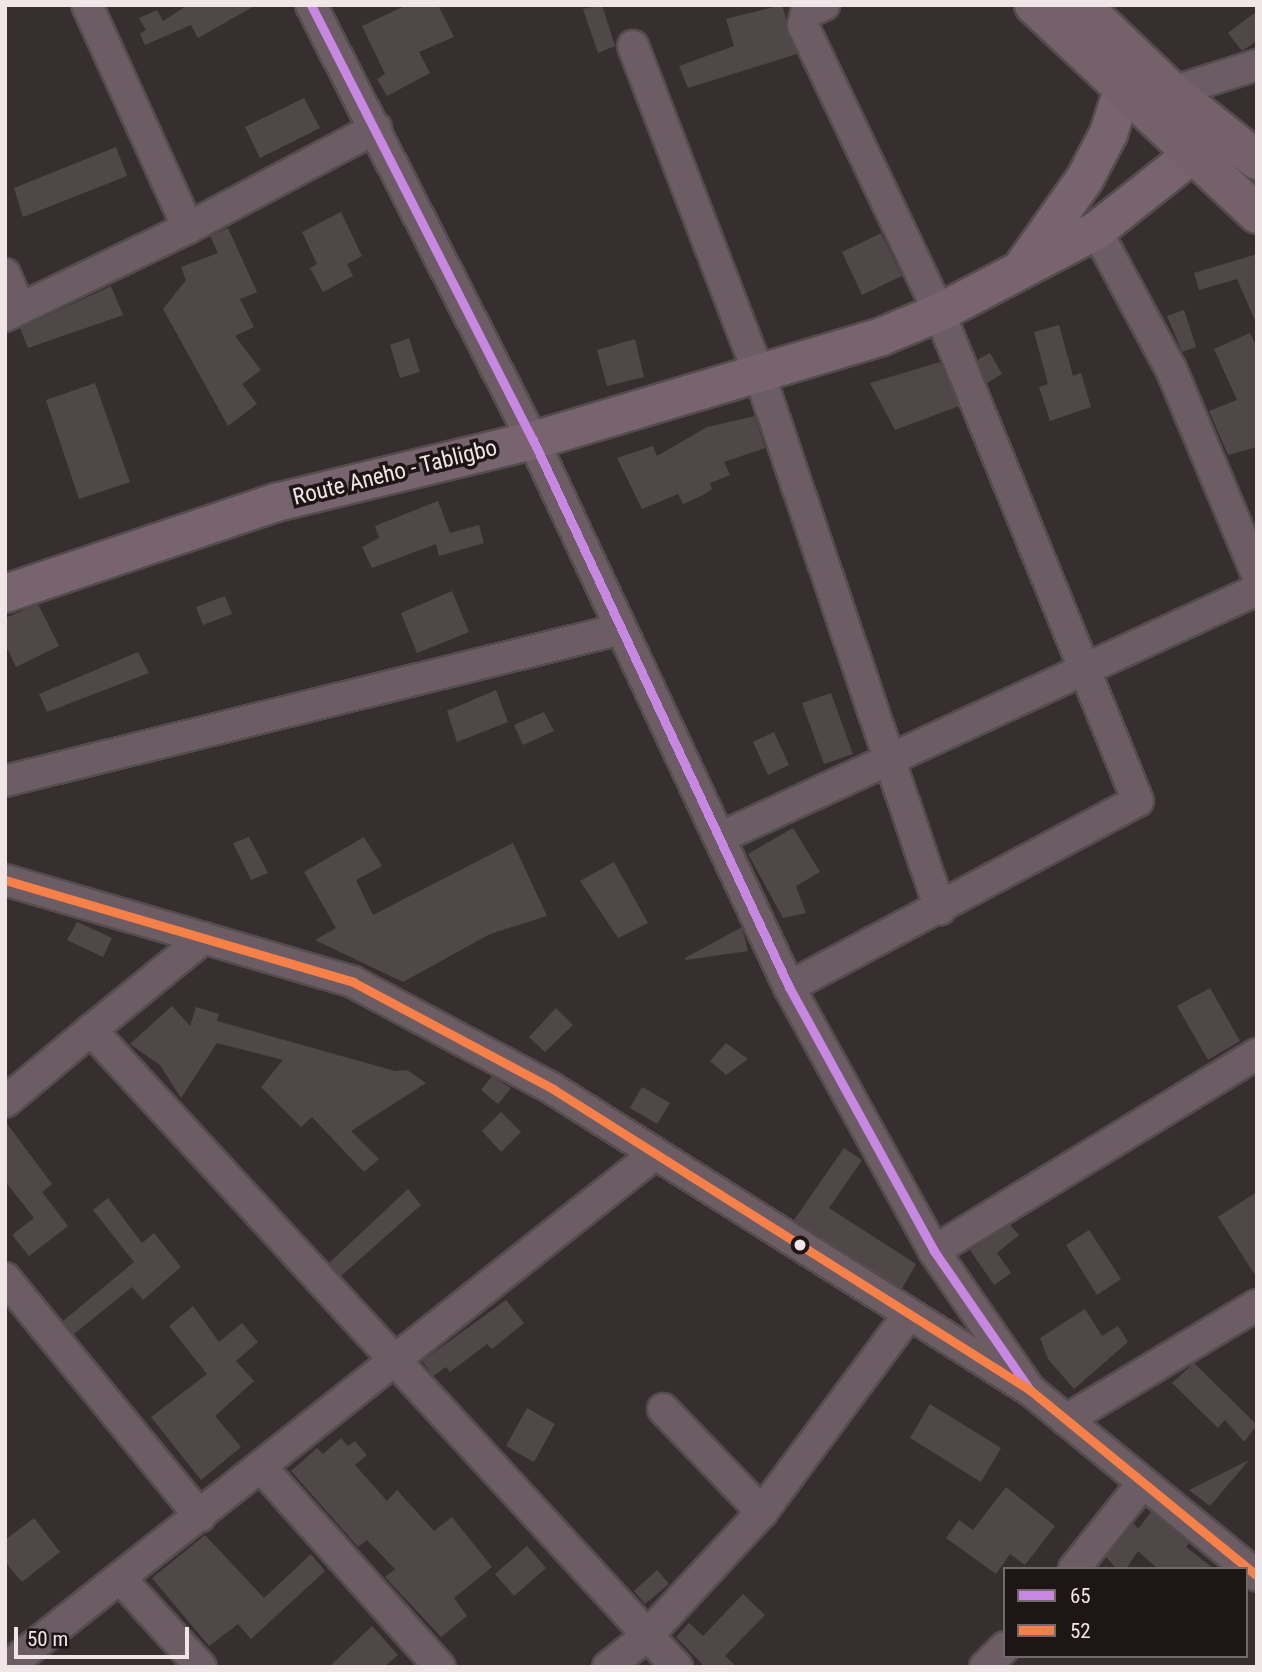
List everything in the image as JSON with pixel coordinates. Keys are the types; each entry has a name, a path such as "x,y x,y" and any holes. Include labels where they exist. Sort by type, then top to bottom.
{"highway":[{"path":"1034,5 1127,74 1172,92 1257,160"},
{"path":"1081,5 1127,74 1193,156 1257,214"}],"main road":[{"path":"1020,268 1084,179 1127,74"},
{"name":"Route Aneho - Tabligbo","path":"5,593 276,502 533,440 760,376 939,312 1096,230 1193,156 1221,131"}],"street":[{"path":"87,5 188,228"},
{"path":"311,5 533,440 789,987 934,1251 1030,1390"},
{"path":"789,987 1135,807 1137,793 1088,668 939,312 803,26 806,13 824,5"},
{"path":"632,46 760,376 940,909"},
{"path":"1172,92 1257,65"},
{"path":"5,274 13,312 188,228 376,128"},
{"path":"1096,230 1171,369 1257,575"},
{"path":"719,838 1257,590"},
{"path":"5,781 621,629"},
{"path":"5,880 353,982 553,1089 1030,1390 1246,1567"},
{"path":"5,1102 204,938"},
{"path":"91,1030 677,1667"},
{"path":"934,1251 1257,1054"},
{"path":"7,1667 655,1154"},
{"path":"5,1278 200,1516"},
{"path":"1066,1420 1257,1305"},
{"path":"608,1667 648,1636 762,1512 909,1314"},
{"path":"663,1409 762,1512"},
{"path":"261,1467 440,1667"},
{"path":"1076,1567 1143,1483"},
{"path":"121,1578 201,1667"},
{"path":"985,1667 1003,1649"}],"building":[{"path":"188,5 256,5 198,38 191,25 145,45 140,34 146,30 139,18 157,10 163,21"},
{"path":"407,5 438,5 454,37 419,52 430,73 387,96 377,79 385,74 362,26"},
{"path":"602,5 615,46 598,53 583,9"},
{"path":"782,5 797,54 688,88 679,66 734,46 726,19"},
{"path":"1257,11 1257,41 1242,51 1228,33"},
{"path":"304,98 320,128 260,158 245,127"},
{"path":"116,147 127,176 23,217 14,188"},
{"path":"341,212 362,256 347,264 353,276 323,292 310,268 317,264 302,232"},
{"path":"228,228 257,292 240,299 254,327 235,336 261,370 242,384 257,404 228,426 163,309 186,280 181,267 218,253 210,236"},
{"path":"881,233 902,276 862,295 842,252"},
{"path":"1257,254 1257,325 1237,279 1199,290 1194,273"},
{"path":"111,286 123,315 28,348 20,328"},
{"path":"1184,310 1196,347 1182,352 1167,316"},
{"path":"1059,325 1073,376 1081,373 1091,407 1050,421 1039,387 1048,384 1034,332"},
{"path":"1250,333 1257,347 1257,447 1228,455 1209,411 1237,400 1214,349"},
{"path":"409,338 420,372 400,378 390,345"},
{"path":"635,339 644,377 607,386 597,350"},
{"path":"990,353 1002,374 987,383 977,360"},
{"path":"940,362 959,406 895,430 870,383"},
{"path":"95,383 130,482 79,499 46,400"},
{"path":"755,416 765,448 724,462 730,475 710,483 712,489 703,495 683,504 678,494 642,509 617,458 653,446 657,456 707,427"},
{"path":"438,501 450,533 479,525 484,543 439,556 436,544 372,568 362,547 379,538 375,526"},
{"path":"452,591 469,632 417,653 401,613"},
{"path":"225,596 232,614 203,625 196,607"},
{"path":"38,604 59,646 16,667 5,644 5,618"},
{"path":"138,652 149,673 47,712 39,694"},
{"path":"496,690 508,722 457,742 447,711"},
{"path":"831,693 853,754 824,764 802,703"},
{"path":"544,712 554,731 523,745 514,725"},
{"path":"774,732 789,765 768,775 753,742"},
{"path":"793,828 820,872 796,886 806,913 783,918 748,854"},
{"path":"249,837 268,873 251,880 233,843"},
{"path":"364,837 382,866 356,880 373,915 513,843 547,916 490,934 403,982 315,940 336,928 304,872"},
{"path":"614,862 648,923 618,938 580,881"},
{"path":"77,922 112,938 103,957 67,940"},
{"path":"742,927 748,951 686,960 685,958"},
{"path":"1210,988 1240,1041 1208,1060 1177,1006"},
{"path":"172,1006 190,1026 196,1007 219,1014 217,1021 395,1071 407,1070 426,1083 351,1131 379,1159 364,1172 312,1117 301,1127 261,1087 283,1060 217,1043 181,1098 160,1065 130,1044"},
{"path":"556,1008 573,1025 545,1052 529,1037"},
{"path":"726,1043 748,1059 726,1075 710,1061"},
{"path":"492,1076 511,1088 498,1104 481,1090"},
{"path":"642,1087 670,1103 657,1124 630,1108"},
{"path":"501,1112 521,1132 501,1152 482,1131"},
{"path":"5,1121 52,1184 42,1192 68,1226 29,1256 12,1235 34,1218 5,1181"},
{"path":"844,1148 862,1160 829,1208 916,1264 902,1289 794,1220"},
{"path":"408,1189 421,1205 341,1276 329,1263"},
{"path":"1257,1192 1257,1278 1218,1217"},
{"path":"108,1198 142,1243 154,1233 181,1267 143,1300 132,1287 74,1334 63,1321 134,1262 93,1210"},
{"path":"1010,1225 1019,1235 997,1253 1011,1273 994,1285 970,1250"},
{"path":"1089,1230 1121,1279 1097,1295 1066,1245"},
{"path":"506,1300 524,1323 492,1349 487,1344 450,1372 446,1367 433,1376 422,1361"},
{"path":"193,1306 219,1342 242,1323 258,1342 236,1361 254,1381 215,1416 241,1447 201,1480 151,1417 207,1374 169,1326"},
{"path":"1085,1309 1102,1336 1118,1326 1128,1342 1074,1389 1048,1359 1040,1338"},
{"path":"1194,1363 1257,1425 1244,1442 1225,1420 1218,1428 1172,1383"},
{"path":"930,1404 1001,1448 981,1482 910,1438"},
{"path":"527,1408 555,1424 534,1462 506,1446"},
{"path":"341,1438 348,1446 355,1441 367,1455 355,1465 387,1501 397,1490 434,1531 452,1517 492,1567 454,1598 467,1616 441,1637 385,1577 395,1569 367,1540 358,1547 291,1471 317,1448 323,1454"},
{"path":"1249,1460 1210,1506 1189,1490"},
{"path":"1006,1487 1055,1526 1025,1565 1010,1554 996,1574 946,1538 959,1520 973,1530"},
{"path":"1151,1512 1189,1543 1186,1547 1211,1567 1156,1567 1138,1551 1127,1567 1115,1567 1106,1557 1134,1523 1138,1529"},
{"path":"34,1518 60,1552 22,1582 5,1562 5,1540"},
{"path":"205,1535 264,1598 311,1554 325,1571 251,1639 238,1624 209,1646 152,1578"},
{"path":"527,1546 546,1568 514,1596 495,1574"},
{"path":"657,1570 669,1584 645,1604 634,1591"},
{"path":"743,1594 765,1615 725,1656 737,1667 705,1667 676,1637 689,1623 703,1636"},
{"path":"372,1626 398,1655 384,1667 329,1667"}],"transit line":[{"name":"65","path":"311,5 533,440 789,987 934,1251 1030,1390"},
{"name":"52","path":"5,880 353,982 553,1089 1030,1390 1246,1567"},
{"name":"52","path":"1248,1569 1257,1576"}]}
